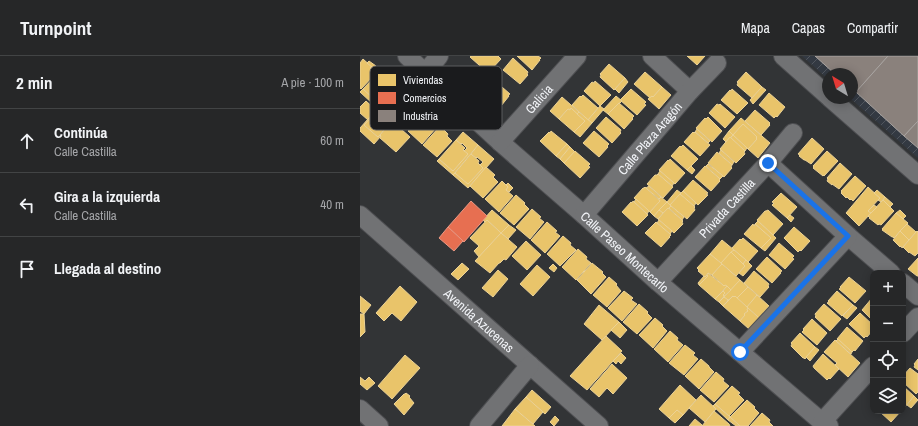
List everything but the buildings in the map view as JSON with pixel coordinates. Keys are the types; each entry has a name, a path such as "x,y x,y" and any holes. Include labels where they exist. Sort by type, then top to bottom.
{"street":[{"path":"415,62 439,56"},
{"name":"Galicia","path":"500,142 577,56"},
{"path":"652,56 690,91"},
{"path":"783,56 822,91"},
{"name":"Calle Plaza Aragón","path":"584,215 690,91 718,63"},
{"path":"837,104 918,175"},
{"name":"Calle Paseo Montecarlo","path":"487,130 658,282 825,424"},
{"name":"Privada Castilla","path":"658,282 768,163 793,133"},
{"path":"768,163 888,270"},
{"name":"Avenida Azucenas","path":"360,215 599,426"},
{"path":"740,352 848,236"},
{"path":"906,286 918,296"},
{"path":"906,330 918,317"},
{"path":"479,426 530,365"},
{"path":"825,424 870,370"},
{"path":"360,409 379,426"}],"shaded area":[{"path":"802,56 918,56 918,158 857,104 858,68 822,68 822,74"}],"route":[{"path":"740,352 848,236 768,163"}]}
